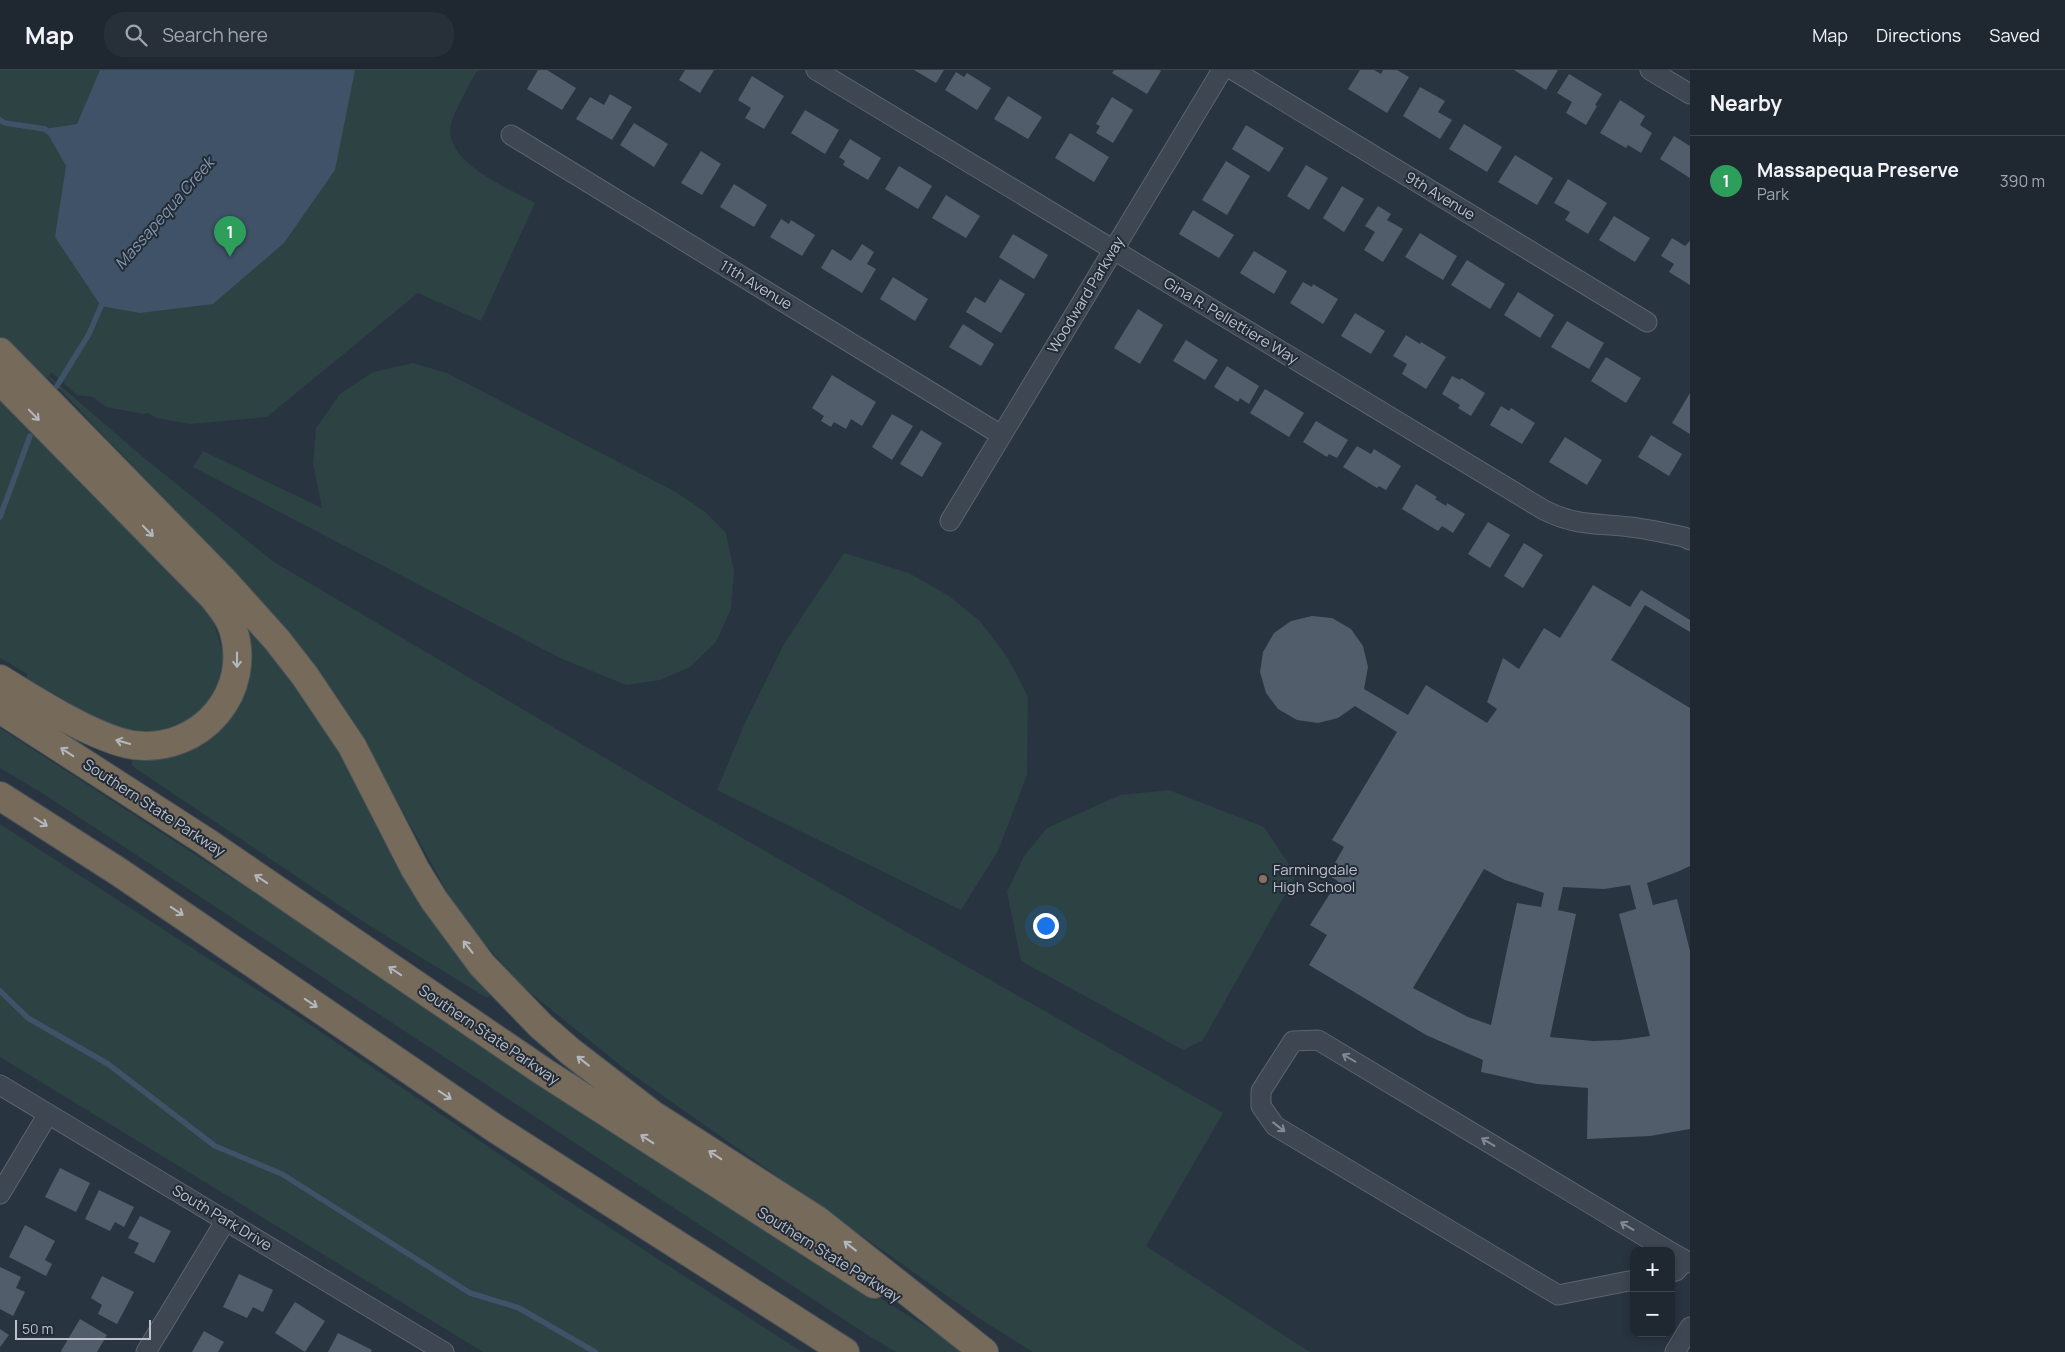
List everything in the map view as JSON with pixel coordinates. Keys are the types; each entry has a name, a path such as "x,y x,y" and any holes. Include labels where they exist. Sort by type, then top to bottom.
{"highway":[{"path":"0,352 224,581 277,640 310,683 352,746 415,869 434,900 482,965 541,1026 571,1052 653,1115 817,1220 984,1352"},
{"path":"0,380 213,597 231,623 236,638 237,655 234,684 227,698 210,721 189,736 176,742 162,745 132,745 100,734 56,712 0,680"},
{"name":"Southern State Parkway","path":"0,710 205,841 544,1072 838,1262 984,1352"},
{"path":"0,796 119,872 496,1129 845,1352"}],"street":[{"name":"Gina R. Pellettiere Way","path":"816,70 1550,513 1562,519 1578,523 1632,527 1688,535"},
{"name":"Woodward Parkway","path":"950,521 1222,70"},
{"name":"9th Avenue","path":"1233,70 1647,322"},
{"path":"1650,70 1690,94"},
{"name":"11th Avenue","path":"511,135 1001,435"},
{"path":"1630,1281 1558,1296 1275,1126 1261,1106 1261,1091 1294,1041 1318,1040 1656,1247"},
{"name":"South Park Drive","path":"0,1085 444,1352"},
{"path":"0,1194 48,1114"},
{"path":"146,1352 226,1220"},
{"path":"1675,1352 1690,1327"}],"green space":[{"path":"0,70 482,70 476,72 456,112 451,124 451,138 457,150 467,162 480,172 535,203 481,321 418,293 267,417 190,424 157,418 148,413 144,414 106,407 93,397 77,395 51,372 49,376 143,457 274,562 683,804 1223,1113 1146,1246 1310,1352 1033,1352 980,1319 625,1069 522,986 460,915 349,715 256,595 48,377 24,421 212,617 224,656 216,692 193,721 148,735 107,723 26,682 27,674 0,658"},
{"path":"413,363 447,373 676,492 705,512 726,533 734,571 731,609 716,642 690,667 660,680 626,685 560,658 193,467 203,451 322,508 313,464 316,428 340,394 373,372"},
{"path":"844,553 909,573 949,596 980,621 1008,658 1028,697 1027,775 998,851 961,910 717,790 744,725 784,644"},
{"path":"233,603 310,704 493,992 487,998 370,926 132,766 132,755 234,709 250,664 244,634"},
{"path":"0,728 848,1278 967,1352 896,1352 869,1336 42,793 0,768"},
{"path":"1169,790 1264,827 1296,875 1203,1040 1183,1050 1021,961 1007,892 1024,856 1047,828 1120,795"},
{"path":"0,824 293,1013 559,1195 802,1352 483,1352 0,1057"}],"water":[{"path":"100,70 355,70 335,170 284,243 213,304 140,313 101,306 55,237 66,166 45,129 77,124"}],"building":[{"path":"538,70 547,70 576,88 562,110 527,89"},
{"path":"685,70 714,70 700,93 679,80"},
{"path":"914,70 944,70 936,83"},
{"path":"1114,70 1161,71 1147,94 1112,73"},
{"path":"1360,70 1374,70 1381,74 1383,70 1397,70 1409,77 1387,113 1348,89"},
{"path":"1514,70 1558,70 1546,90"},
{"path":"956,72 964,77 967,73 991,88 977,110 945,90"},
{"path":"1569,74 1602,94 1586,125 1566,113 1572,102 1557,93"},
{"path":"752,76 784,96 764,129 745,118 751,108 738,100"},
{"path":"1420,87 1445,101 1438,112 1452,120 1440,139 1403,116"},
{"path":"610,94 632,107 612,140 576,119 590,97 604,105"},
{"path":"1008,96 1042,117 1028,139 994,119"},
{"path":"1112,97 1133,110 1113,143 1096,133 1100,126 1096,124"},
{"path":"1620,100 1645,116 1640,125 1652,133 1641,153 1628,145 1626,148 1600,133"},
{"path":"805,110 839,130 825,154 791,133"},
{"path":"634,123 668,144 654,167 620,145"},
{"path":"1464,124 1502,147 1487,172 1449,149"},
{"path":"1246,125 1284,148 1269,172 1232,149"},
{"path":"1070,133 1109,157 1094,182 1055,158"},
{"path":"1674,136 1690,146 1690,178 1660,159"},
{"path":"850,139 881,158 868,180 843,165 845,161 839,157"},
{"path":"701,151 721,164 702,195 681,183"},
{"path":"1515,155 1553,178 1537,205 1498,182"},
{"path":"1226,161 1250,176 1227,215 1202,200"},
{"path":"1306,165 1328,178 1309,210 1287,196"},
{"path":"899,166 932,186 918,209 885,189"},
{"path":"1568,179 1607,203 1588,234 1565,220 1570,212 1554,203"},
{"path":"734,184 767,205 754,227 720,207"},
{"path":"1342,186 1364,199 1344,232 1323,218"},
{"path":"946,195 980,216 966,238 932,218"},
{"path":"1378,206 1391,214 1387,220 1403,229 1383,262 1364,250 1375,232 1365,226"},
{"path":"1193,210 1234,235 1219,258 1179,234"},
{"path":"1614,216 1650,238 1635,262 1599,240"},
{"path":"781,219 789,224 791,220 815,235 802,256 770,237"},
{"path":"1420,233 1457,256 1443,280 1405,257"},
{"path":"1013,234 1048,255 1034,279 999,257"},
{"path":"1672,238 1685,246 1690,241 1690,285 1669,272 1674,264 1661,256"},
{"path":"862,244 874,252 867,264 876,269 862,293 821,268 832,249 851,261"},
{"path":"1254,251 1287,271 1274,294 1240,273"},
{"path":"1467,260 1505,284 1490,309 1451,285"},
{"path":"893,277 928,299 915,321 880,299"},
{"path":"1000,279 1025,294 1001,333 966,312 975,297 985,303"},
{"path":"1303,282 1312,287 1313,284 1338,299 1323,324 1290,303"},
{"path":"1518,292 1554,315 1540,338 1504,315"},
{"path":"1138,309 1163,325 1140,364 1114,348"},
{"path":"1355,313 1385,331 1371,354 1341,336"},
{"path":"1567,321 1604,343 1589,369 1551,347"},
{"path":"963,324 994,344 981,366 949,347"},
{"path":"1406,335 1446,357 1426,389 1402,374 1407,364 1393,356"},
{"path":"1186,340 1218,360 1205,380 1173,361"},
{"path":"1606,357 1641,378 1626,403 1591,381"},
{"path":"1227,366 1259,386 1249,404 1240,398 1238,402 1214,387"},
{"path":"832,375 876,402 862,426 851,419 846,429 834,422 831,427 821,421 824,416 812,408"},
{"path":"1452,376 1460,380 1461,378 1485,393 1471,416 1458,408 1460,405 1442,394"},
{"path":"1265,389 1304,413 1289,437 1250,413"},
{"path":"1690,393 1690,434 1672,423"},
{"path":"1501,406 1509,411 1511,408 1535,423 1522,444 1490,425"},
{"path":"892,414 913,426 892,460 872,447"},
{"path":"1316,421 1348,440 1337,458 1329,454 1327,457 1303,442"},
{"path":"921,430 942,443 922,477 900,464"},
{"path":"1651,435 1682,454 1669,476 1638,457"},
{"path":"1565,437 1602,460 1587,485 1549,462"},
{"path":"1357,446 1371,454 1374,449 1401,466 1386,490 1379,486 1377,488 1343,467"},
{"path":"1416,484 1437,497 1435,499 1446,506 1447,503 1465,514 1453,533 1442,526 1438,531 1402,509"},
{"path":"1488,522 1510,535 1490,568 1468,554"},
{"path":"1524,543 1543,555 1523,588 1504,576"},
{"path":"1593,585 1630,607 1641,590 1690,620 1690,632 1645,605 1611,660 1690,708 1690,866 1647,883 1653,905 1677,899 1690,951 1690,1129 1650,1136 1587,1139 1588,1088 1537,1084 1481,1072 1483,1060 1426,1035 1309,965 1327,935 1310,925 1338,881 1328,875 1344,847 1332,840 1397,732 1355,706 1338,718 1318,723 1297,720 1278,709 1266,693 1260,672 1263,652 1274,633 1291,621 1312,616 1332,618 1351,629 1363,646 1368,667 1364,689 1408,715 1426,685 1487,723 1497,709 1487,702 1503,658 1519,669 1544,628 1560,638","holes":["1484,869 1505,880 1544,893 1541,907 1517,903 1491,1025 1468,1017 1413,988","1630,885 1636,909 1619,914 1650,1036 1593,1041 1550,1037 1576,914 1558,910 1563,887 1604,889"]},
{"path":"60,1168 90,1183 76,1212 45,1197"},
{"path":"99,1190 134,1207 124,1227 115,1222 110,1231 85,1219"},
{"path":"140,1216 171,1231 154,1263 134,1253 139,1243 128,1238"},
{"path":"25,1225 55,1241 45,1260 52,1264 46,1276 9,1257"},
{"path":"0,1267 21,1277 16,1288 25,1292 13,1316 0,1309"},
{"path":"239,1274 273,1290 263,1312 253,1307 247,1318 223,1307"},
{"path":"102,1276 134,1292 117,1324 98,1314 102,1305 91,1298"},
{"path":"295,1302 325,1321 305,1352 275,1333"},
{"path":"80,1319 107,1335 97,1352 62,1352 61,1351"},
{"path":"0,1329 9,1335 0,1347"},
{"path":"204,1331 224,1342 218,1352 192,1352"},
{"path":"338,1333 372,1350 371,1352 328,1352"}],"waterway":[{"path":"0,120 5,123 45,129 50,133"},
{"name":"Massapequa Creek","path":"57,386 89,334 101,306 106,300"},
{"name":"Massapequa Creek","path":"0,517 30,436"},
{"path":"0,991 28,1018 108,1064 215,1146 282,1174 470,1293 519,1308 595,1352"}],"place":[{"name":"Massapequa Preserve","path":"230,257"},
{"name":"Farmingdale High School","path":"1263,879"}]}
